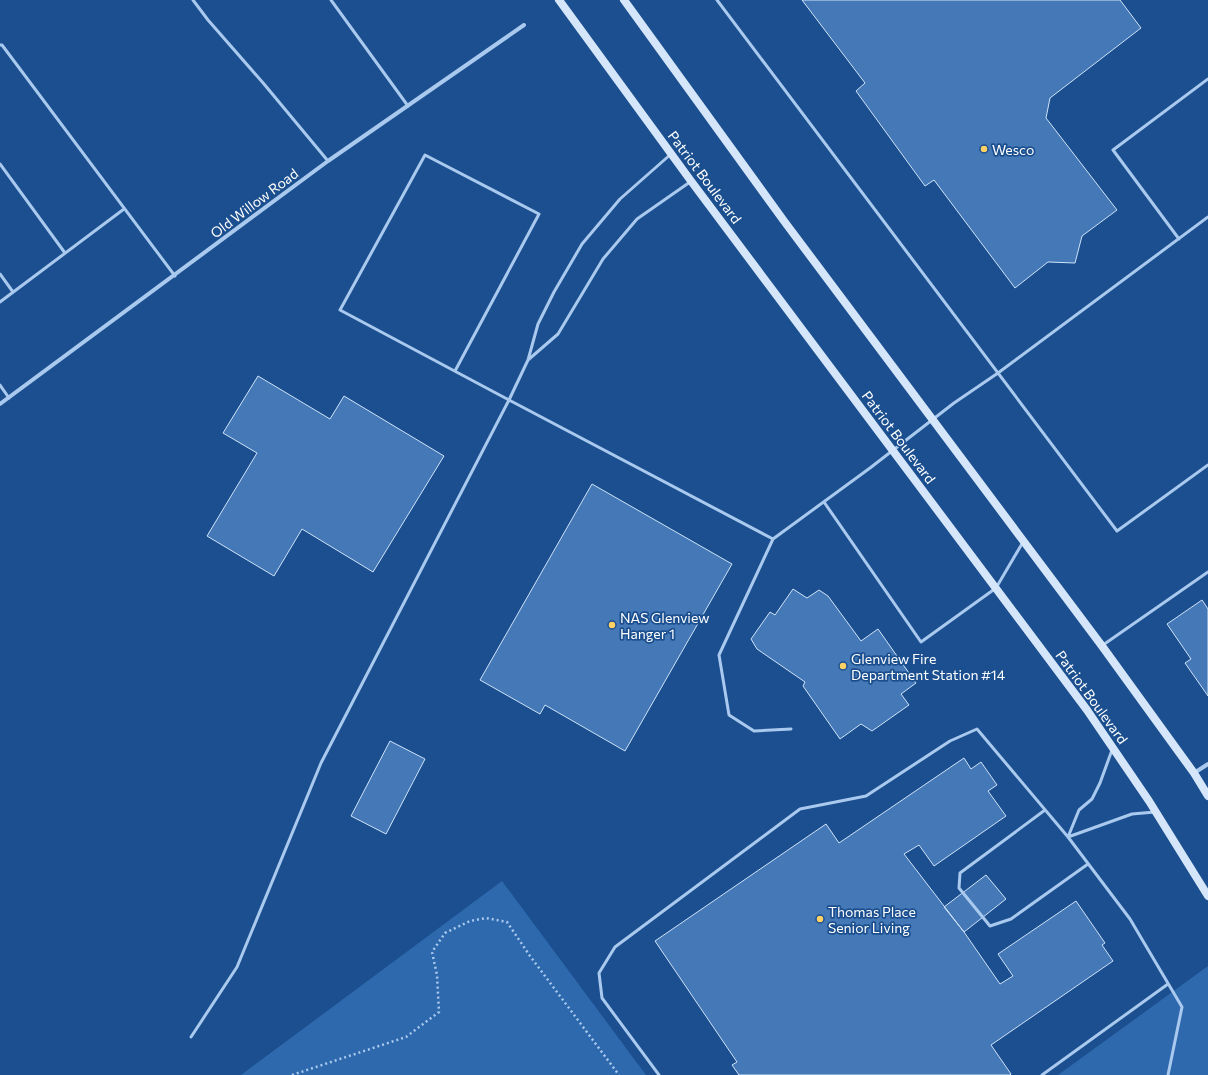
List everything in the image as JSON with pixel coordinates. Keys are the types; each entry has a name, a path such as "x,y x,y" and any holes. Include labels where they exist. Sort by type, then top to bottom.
{"main road":[{"name":"Patriot Boulevard","path":"558,0 691,181 1086,710 1156,812 1208,896"},
{"path":"624,0 784,221 1102,646 1194,773 1208,796"}],"street":[{"name":"Old Willow Road","path":"0,404 175,276 328,161 524,25"},
{"path":"1194,773 1208,764"}],"lane":[{"path":"193,0 208,20 328,161"},
{"path":"331,0 408,106"},
{"path":"716,0 1117,531 1208,465"},
{"path":"0,45 175,276"},
{"path":"1179,239 1113,150 1208,79"},
{"path":"191,1037 237,967 321,763 509,400 528,360 538,324 554,292 582,244 620,199 671,154"},
{"path":"455,371 540,214 425,155 340,310 509,400 773,539"},
{"path":"0,164 64,253"},
{"path":"528,360 558,334 603,259 638,220 691,181"},
{"path":"0,302 124,209"},
{"path":"791,729 754,732 729,716 719,656 773,539 893,451 954,403 998,373 1208,217"},
{"path":"0,274 13,292"},
{"path":"0,385 10,398"},
{"path":"824,502 921,642 996,588 1023,542"},
{"path":"1102,646 1208,572"},
{"path":"659,1075 602,998 599,973 615,947 800,809 866,796 950,741 977,729 1068,837 1130,918 1182,1007 1168,1075"},
{"path":"1068,837 1079,810 1092,799 1113,749"},
{"path":"1045,810 960,873 959,888 990,926 1011,919 1088,864"},
{"path":"1068,837 1132,814 1156,812"},
{"path":"1042,1075 1168,984"}],"path":[{"path":"292,1075 406,1037 440,1012 437,975 432,952 445,933 470,921 486,918 507,922 530,956 619,1075"}],"shaded area":[{"path":"502,881 646,1075 241,1075"},
{"path":"1208,966 1208,1075 1058,1075"}],"building":[{"name":"Wesco","path":"802,0 1120,0 1141,28 1050,98 1046,118 1117,210 1082,236 1075,263 1048,262 1015,288 934,180 925,186 856,91 865,83"},
{"path":"258,376 330,419 344,396 444,456 373,572 302,529 274,576 207,536 257,453 223,433"},
{"path":"592,484 732,564 625,751 545,705 540,714 480,680"},
{"name":"Glenview Fire Department Station #14","path":"793,589 807,598 819,590 828,596 861,641 878,629 916,683 901,694 909,705 872,731 861,724 840,739 803,686 805,682 757,649 751,639 770,612 775,615"},
{"path":"1202,600 1208,609 1208,696 1185,663 1191,659 1167,624"},
{"path":"390,741 425,759 386,834 351,816"},
{"name":"Thomas Place Senior Living","path":"964,758 971,769 981,762 997,785 988,791 1006,816 934,866 919,845 904,854 964,932 1000,984 1013,976 998,954 1076,901 1105,943 1102,945 1113,961 991,1045 1011,1074 1010,1075 739,1075 732,1065 737,1062 655,941 826,824 839,843"},
{"path":"986,875 1006,899 964,932 944,907"}],"place":[{"name":"Wesco","path":"984,149"},
{"name":"NAS Glenview Hanger 1","path":"612,625"},
{"name":"Glenview Fire Department Station #14","path":"843,666"},
{"name":"Thomas Place Senior Living","path":"820,919"}]}
